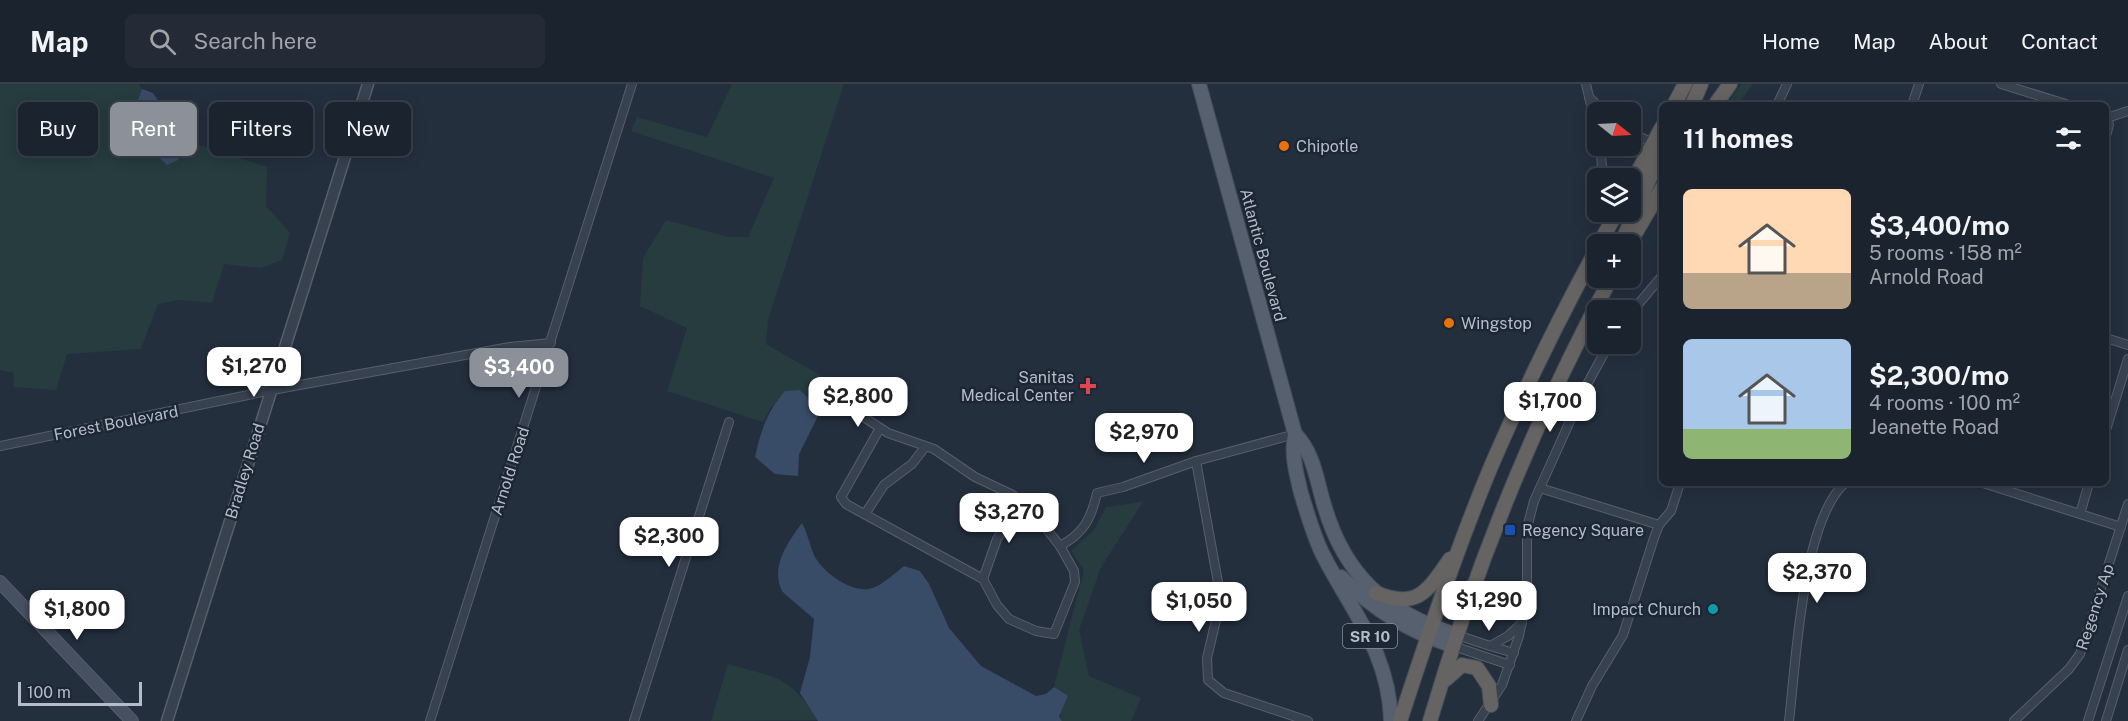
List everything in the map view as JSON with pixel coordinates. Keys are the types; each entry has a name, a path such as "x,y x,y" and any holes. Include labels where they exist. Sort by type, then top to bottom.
{"highway":[{"path":"1676,102 1685,84"},
{"path":"1693,102 1701,84"},
{"path":"1717,102 1730,84"},
{"path":"1641,171 1659,146"},
{"path":"1624,234 1659,146"},
{"path":"1635,234 1659,193"},
{"path":"1400,721 1463,537 1534,369 1587,267"},
{"path":"1430,721 1474,584 1518,471 1602,288"},
{"path":"1582,333 1606,288"},
{"path":"1376,593 1402,600 1419,596 1435,581 1463,537"},
{"path":"1474,584 1478,604 1489,612 1498,614 1507,611 1527,595"},
{"path":"1441,684 1462,665 1477,668 1489,686 1491,705"}],"main road":[{"name":"Atlantic Boulevard","path":"1199,84 1295,434 1294,463 1311,526 1326,560 1375,646 1386,682 1391,721"},
{"name":"Atlantic Boulevard","path":"1295,434 1311,458 1327,516 1339,544 1355,570 1376,593 1430,632 1455,640"},
{"path":"1326,560 1380,612 1399,624 1430,632"},
{"path":"0,582 132,721"}],"street":[{"name":"Bradley Road","path":"166,721 368,84"},
{"name":"Arnold Road","path":"430,721 632,84"},
{"path":"1586,84 1590,102"},
{"path":"1778,102 1787,84"},
{"path":"1913,102 1919,84"},
{"path":"2001,84 2059,102"},
{"path":"1589,97 1594,102"},
{"path":"2109,117 2128,111"},
{"path":"1641,137 1659,146"},
{"path":"1641,301 1659,280"},
{"path":"2109,339 2128,345"},
{"name":"Forest Boulevard","path":"0,446 272,390 510,347 551,343"},
{"path":"1478,721 1491,705 1510,665 1522,623 1527,595 1527,528 1540,488 1584,390 1604,354"},
{"path":"2109,420 2128,359"},
{"path":"850,408 880,428 934,449 975,477 1021,501 1060,546 1074,571 1075,582 1054,634 1036,631 1003,615 983,579 846,504 841,497 880,428"},
{"path":"634,721 729,422"},
{"path":"1060,546 1081,533 1088,524 1097,493 1123,487 1196,460 1295,434"},
{"path":"865,514 884,484 912,464 925,447"},
{"path":"1196,460 1221,599 1207,658 1208,680 1224,693 1308,721"},
{"path":"1576,721 1592,686 1623,635 1659,525 1671,511 1679,486"},
{"path":"1789,721 1807,579 1827,505 1843,486"},
{"path":"1992,486 2121,527"},
{"path":"2080,514 2088,486"},
{"path":"1540,488 1659,525"},
{"path":"983,579 997,539 1021,501"},
{"name":"Regency Ap","path":"2014,721 2069,669 2080,654 2128,504"},
{"path":"2088,721 2128,596"},
{"path":"1490,646 1508,636 1522,623"},
{"path":"1455,640 1514,653"},
{"path":"1455,640 1510,665"},
{"path":"2106,721 2128,650"}],"green space":[{"path":"0,84 139,84 142,89 137,102 110,102 110,156 175,156 178,160 179,156 197,156 197,144 209,148 209,156 234,156 267,167 266,206 290,233 282,260 261,268 224,264 212,303 179,300 158,304 141,349 67,354 56,390 14,387 14,373 0,370"},
{"path":"732,84 844,84 768,320 766,344 846,390 837,404 821,410 800,390 771,407 763,422 667,391 687,328 640,306 643,258 666,220 729,237 748,237 774,178 631,131 637,117 707,137"},
{"path":"1741,84 1753,84 1740,102 1729,102"},
{"path":"1143,502 1101,567 1079,630 1089,676 1141,698 1131,721 1062,721 1054,687 1084,570 1071,551 1094,530 1106,507"},
{"path":"728,664 781,680 798,694 819,720 711,721"}],"water":[{"path":"142,89 153,93 159,102 137,102"},
{"path":"158,156 179,156 178,160 167,165"},
{"path":"800,390 821,410 799,454 798,476 775,474 755,457 760,438 769,414 785,391"},
{"path":"802,523 819,563 838,580 854,588 874,587 904,566 920,571 929,584 949,628 981,666 1036,696 1046,694 1054,687 1068,696 1059,716 1062,721 818,721 800,693 810,657 814,619 782,591 778,573 782,555"}],"place":[{"name":"Chipotle","path":"1284,146"},
{"name":"Wingstop","path":"1449,323"},
{"name":"Sanitas Medical Center","path":"1088,386"},
{"name":"Regency Square","path":"1510,530"},
{"name":"Impact Church","path":"1713,609"}]}
